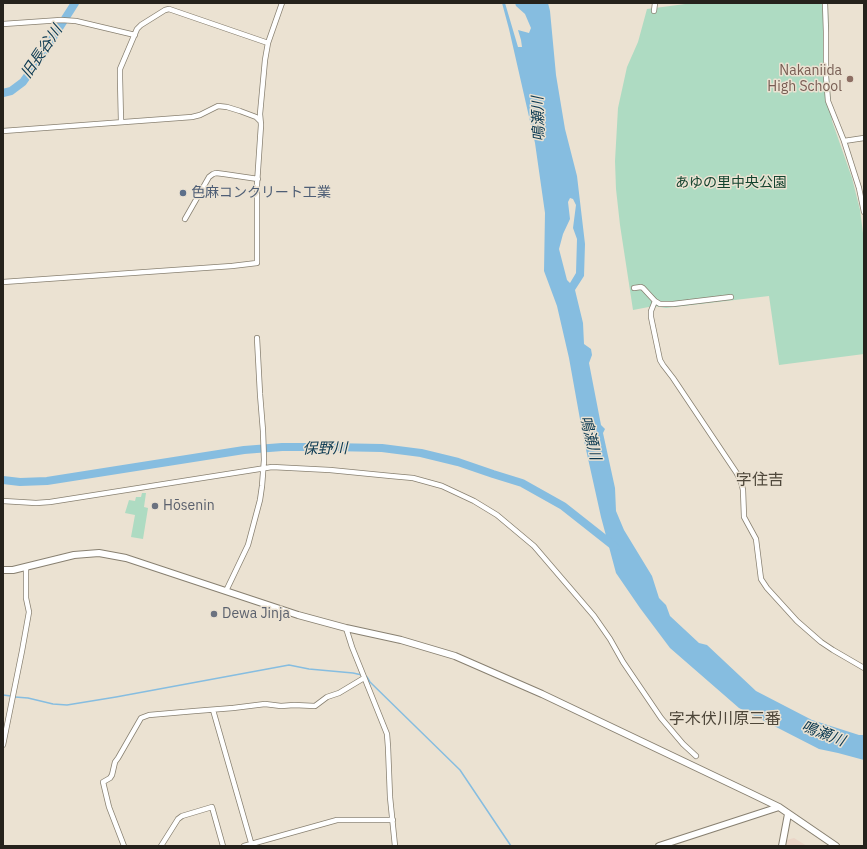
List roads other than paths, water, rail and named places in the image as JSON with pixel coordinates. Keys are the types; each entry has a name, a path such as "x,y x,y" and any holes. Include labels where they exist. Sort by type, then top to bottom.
{"street":[{"path":"3,282 182,270 232,266 257,262 256,208 261,125 260,120 265,60 268,43 282,3"},
{"path":"654,11 655,3"},
{"path":"825,3 826,90 828,101 844,141 859,188 864,212"},
{"path":"121,122 120,69 137,29 165,10 169,9 268,43"},
{"path":"3,24 61,20 76,21 135,35"},
{"path":"3,131 197,116 218,106 240,111 260,120"},
{"path":"844,141 864,138"},
{"path":"185,219 212,174 216,173 258,179"},
{"path":"634,288 643,288 655,301 660,304 670,305 731,298"},
{"path":"655,301 651,311 651,317 660,360 741,481 743,490 744,517 756,539 760,579 796,621 821,642 864,668"},
{"path":"226,591 248,545 260,500 264,468 257,338"},
{"path":"3,501 36,503 56,501 272,467 330,470 413,478 442,486 474,501 496,515 534,546 594,616 661,718 683,744 696,756"},
{"path":"3,570 12,570 74,555 99,553 126,558 298,616 401,640 455,656 558,701 750,793 778,807 836,846"},
{"path":"3,746 29,612 26,598 26,567"},
{"path":"346,628 352,648 387,734 390,797 395,846"},
{"path":"124,846 103,782 112,776 115,762 141,718 149,715 265,704 284,706 315,706 327,697 339,693 363,676"},
{"path":"213,710 252,845"},
{"path":"161,846 178,818 212,807 223,846"},
{"path":"659,846 778,807"},
{"path":"782,846 788,814"},
{"path":"244,846 337,820 393,820"}],"water":[{"name":"鳴瀬川","path":"502,3 505,3 518,47 522,47 518,30 529,33 531,28 525,14 516,6 515,3 548,3 556,75 565,129 577,176 585,244 584,276 575,290 583,323 584,344 591,349 592,355 589,363 601,425 605,429 603,433 615,488 616,511 624,530 652,576 659,598 666,605 670,616 699,643 707,645 756,691 812,720 859,735 864,735 864,760 819,749 739,708 670,648 616,573 601,517 583,436 569,358 557,306 544,271 545,213 535,143","holes":["570,198 573,199 576,205 573,228 577,239 576,273 570,283 567,280 559,249 563,234 570,219 568,202"]}],"waterway":[{"name":"旧長谷川","path":"3,93 11,91 23,82 75,3"},
{"name":"保野川","path":"3,480 20,482 47,481 244,450 282,447 382,448 421,453 458,462 522,483 563,506 615,547"},
{"path":"15,697 67,705 289,665 309,669 362,675"},
{"path":"365,676 460,770 511,846"},
{"path":"3,695 11,696"}],"place":[{"name":"Nakaniida High School","path":"850,79"},
{"name":"色麻コンクリート工業","path":"183,193"},
{"name":"Hōsenin","path":"155,506"},
{"name":"Dewa Jinja","path":"214,614"}],"district":[{"name":"字住吉","path":"760,480"},
{"name":"字木伏川原三番","path":"725,719"}],"park label":[{"name":"あゆの里中央公園","path":"731,183"}]}
